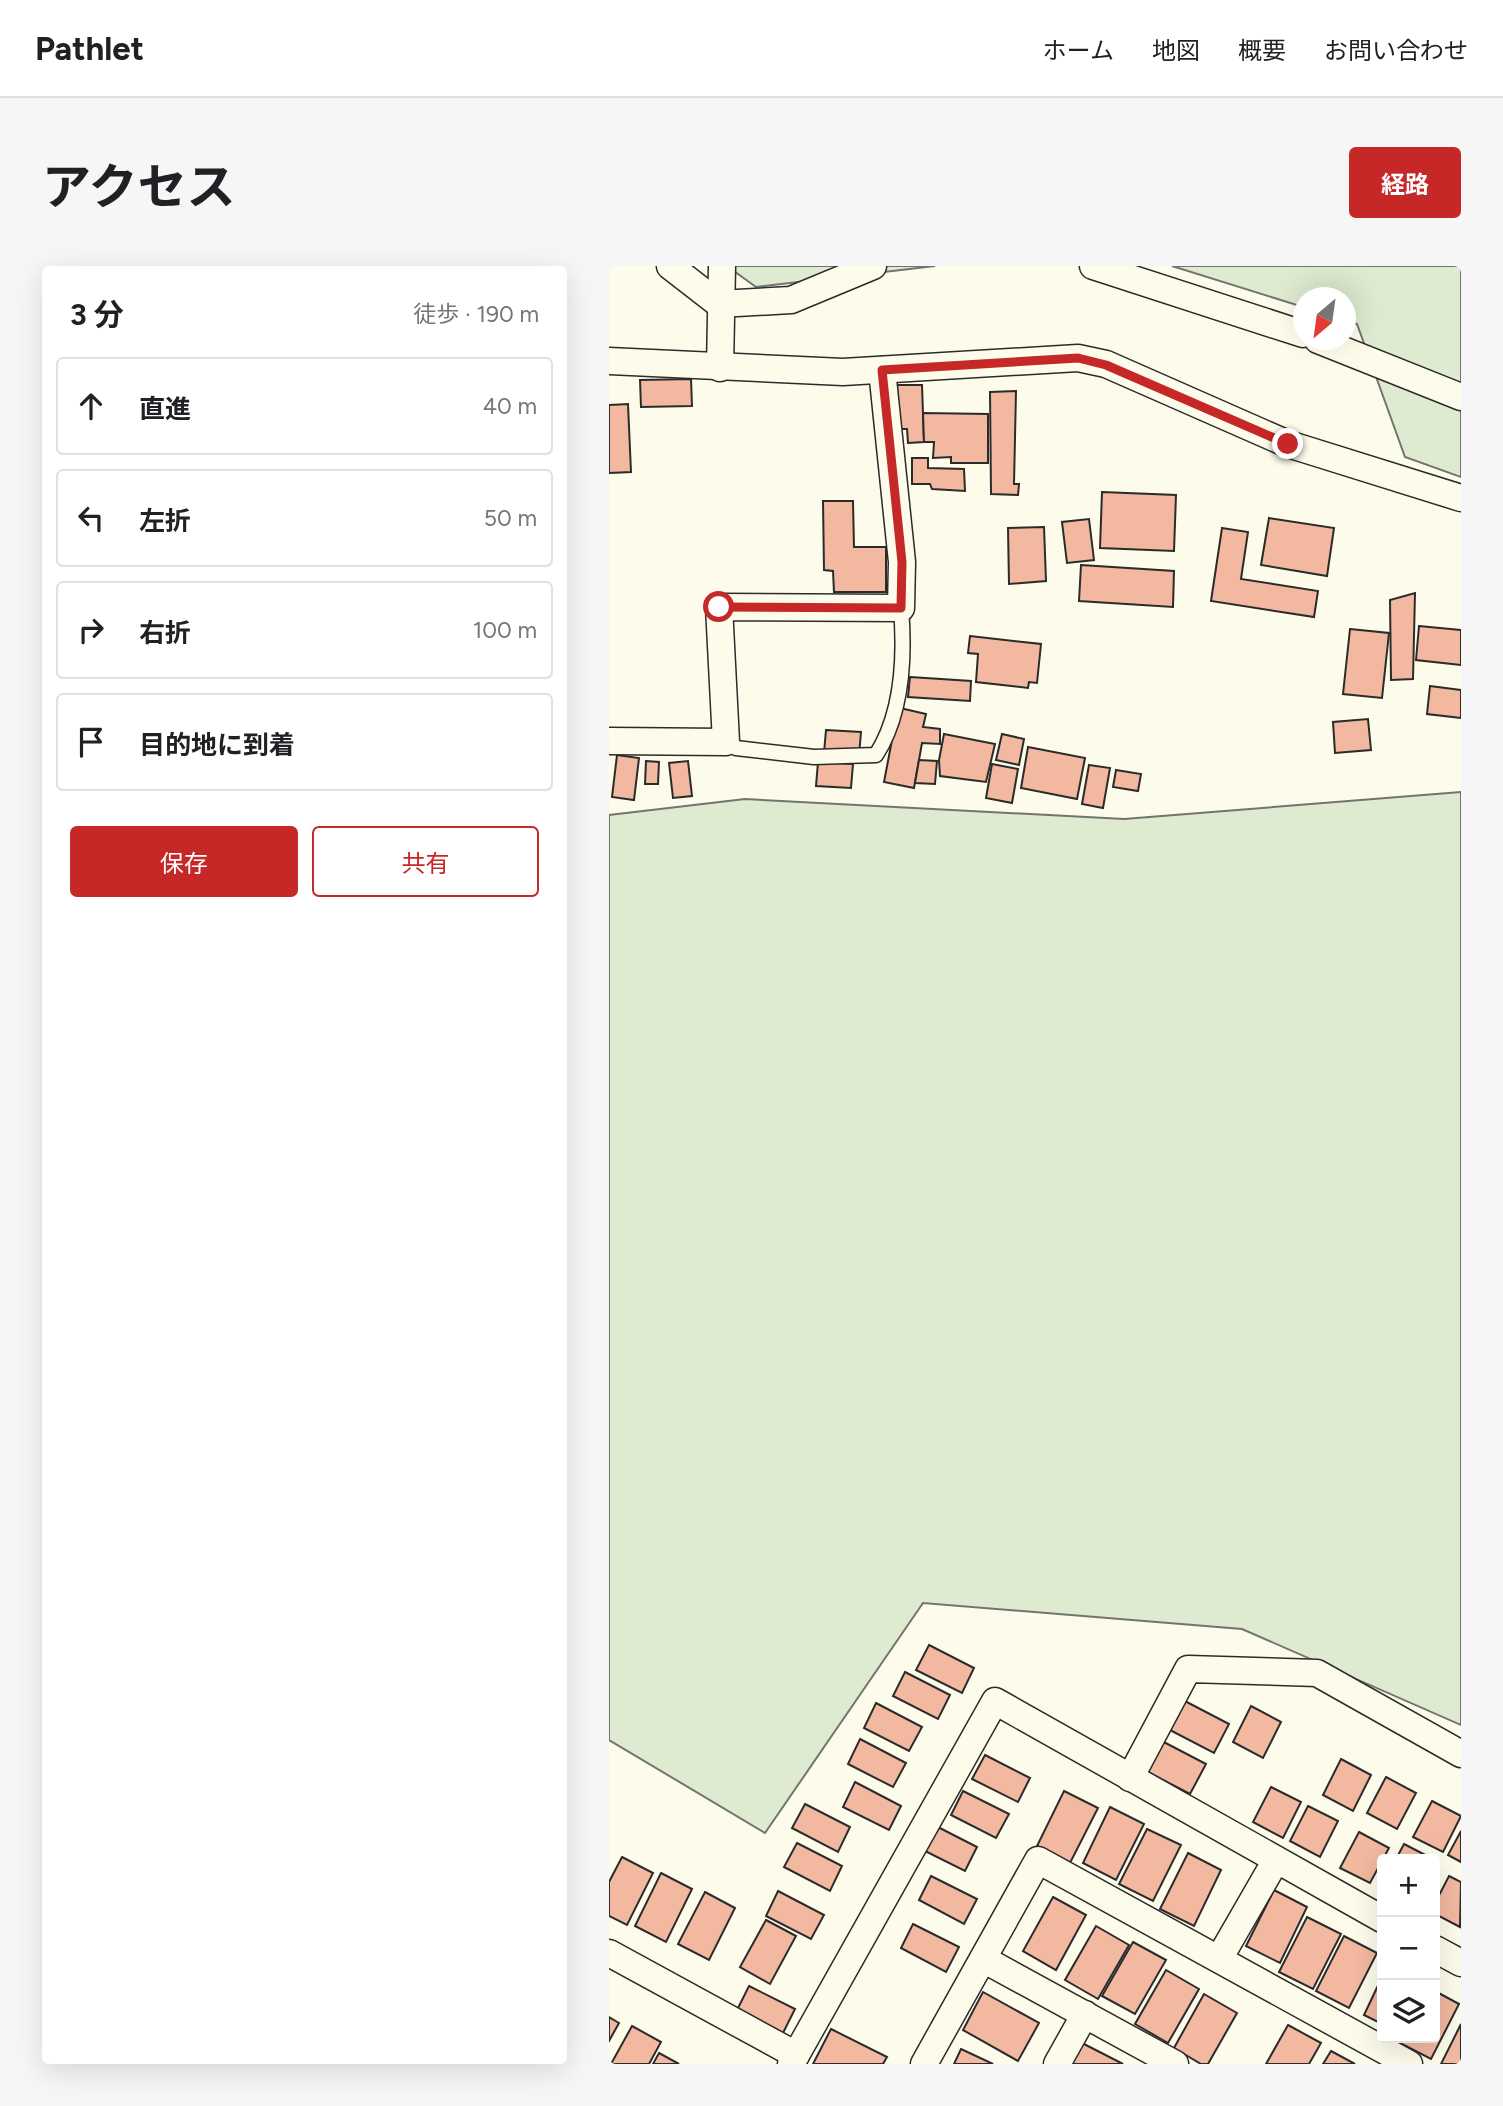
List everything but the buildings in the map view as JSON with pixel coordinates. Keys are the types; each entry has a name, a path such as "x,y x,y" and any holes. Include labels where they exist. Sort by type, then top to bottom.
{"street":[{"path":"670,266 719,304 790,300 873,266"},
{"path":"720,368 719,304 722,266"},
{"path":"1093,266 1293,330"},
{"path":"1343,350 1461,397"},
{"path":"609,361 843,372 1078,358 1106,365 1288,444 1461,498"},
{"path":"609,741 726,742 719,607 901,608 902,562 882,370"},
{"path":"1129,1778 1188,1669 1317,1674 1461,1754"},
{"path":"609,1953 794,2060 995,1701 1378,1917"},
{"path":"924,2064 1038,1860 1409,2064"},
{"path":"1219,1959 1276,1860"},
{"path":"1440,1951 1461,1963"},
{"path":"983,1959 1175,2064"},
{"path":"1058,2064 1085,2014"}],"lane":[{"path":"726,742 736,748 814,757 876,754 890,732 897,706 901,608"}],"green space":[{"path":"727,266 935,266 756,287"},
{"path":"1172,266 1461,266 1461,477 1405,457 1356,324 1356,287 1293,287 1293,304"},
{"path":"1461,792 1461,1725 1242,1629 923,1603 765,1833 609,1740 609,815 745,799 1124,819"}],"route":[{"path":"719,607 901,608 902,562 882,370 1078,358 1106,365 1288,444"}]}
